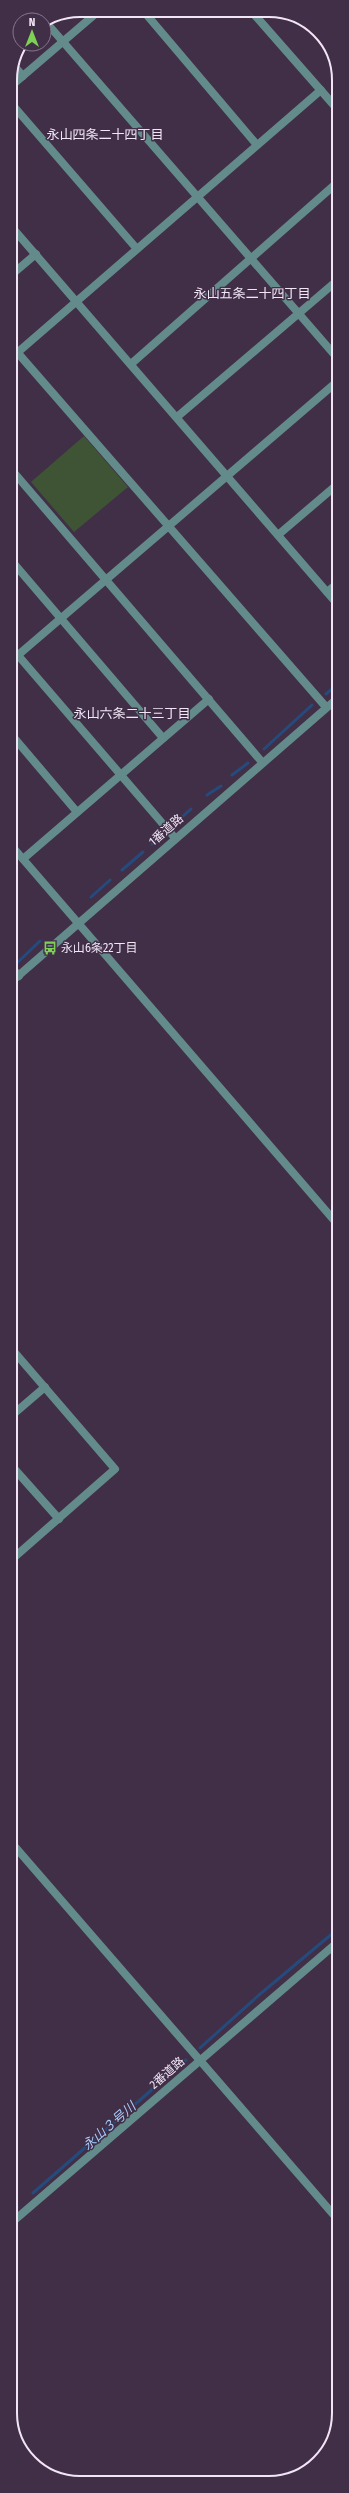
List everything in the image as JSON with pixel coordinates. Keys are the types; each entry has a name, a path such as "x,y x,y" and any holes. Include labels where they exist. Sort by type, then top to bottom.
{"street":[{"path":"17,81 92,17"},
{"path":"149,17 257,145"},
{"path":"257,17 332,103"},
{"path":"52,29 332,352"},
{"path":"18,70 23,76"},
{"path":"321,90 17,353 326,707"},
{"path":"17,110 137,249"},
{"path":"131,364 250,257 332,186"},
{"path":"17,233 332,598"},
{"path":"17,270 36,254"},
{"path":"177,417 332,285"},
{"path":"175,838 18,655 332,386"},
{"path":"17,476 262,762"},
{"path":"278,535 332,489"},
{"path":"17,567 163,738"},
{"path":"327,592 332,588"},
{"path":"23,860 209,699"},
{"name":"1番道路","path":"19,976 175,838 332,702"},
{"path":"17,741 78,812"},
{"path":"17,853 332,1218"},
{"path":"17,1355 115,1469 17,1555"},
{"path":"17,1411 45,1387"},
{"path":"17,1472 59,1519"},
{"path":"17,1849 332,2212"},
{"name":"2番道路","path":"17,2218 332,1947"}],"green space":[{"path":"84,436 128,487 74,532 31,482"}],"waterway":[{"path":"326,694 332,689"},
{"path":"264,749 312,705"},
{"path":"232,775 248,763"},
{"path":"207,795 221,786"},
{"path":"173,825 191,809"},
{"path":"152,844 160,837"},
{"path":"122,870 143,852"},
{"path":"91,897 110,880"},
{"path":"18,962 40,941"},
{"name":"永山３号川","path":"200,2048 259,1995 332,1934"},
{"name":"永山３号川","path":"33,2193 186,2060"}],"place":[{"name":"永山6条22丁目","path":"50,948"}],"district":[{"name":"永山四条二十四丁目","path":"105,134"},
{"name":"永山五条二十四丁目","path":"252,293"},
{"name":"永山六条二十三丁目","path":"132,713"}]}
